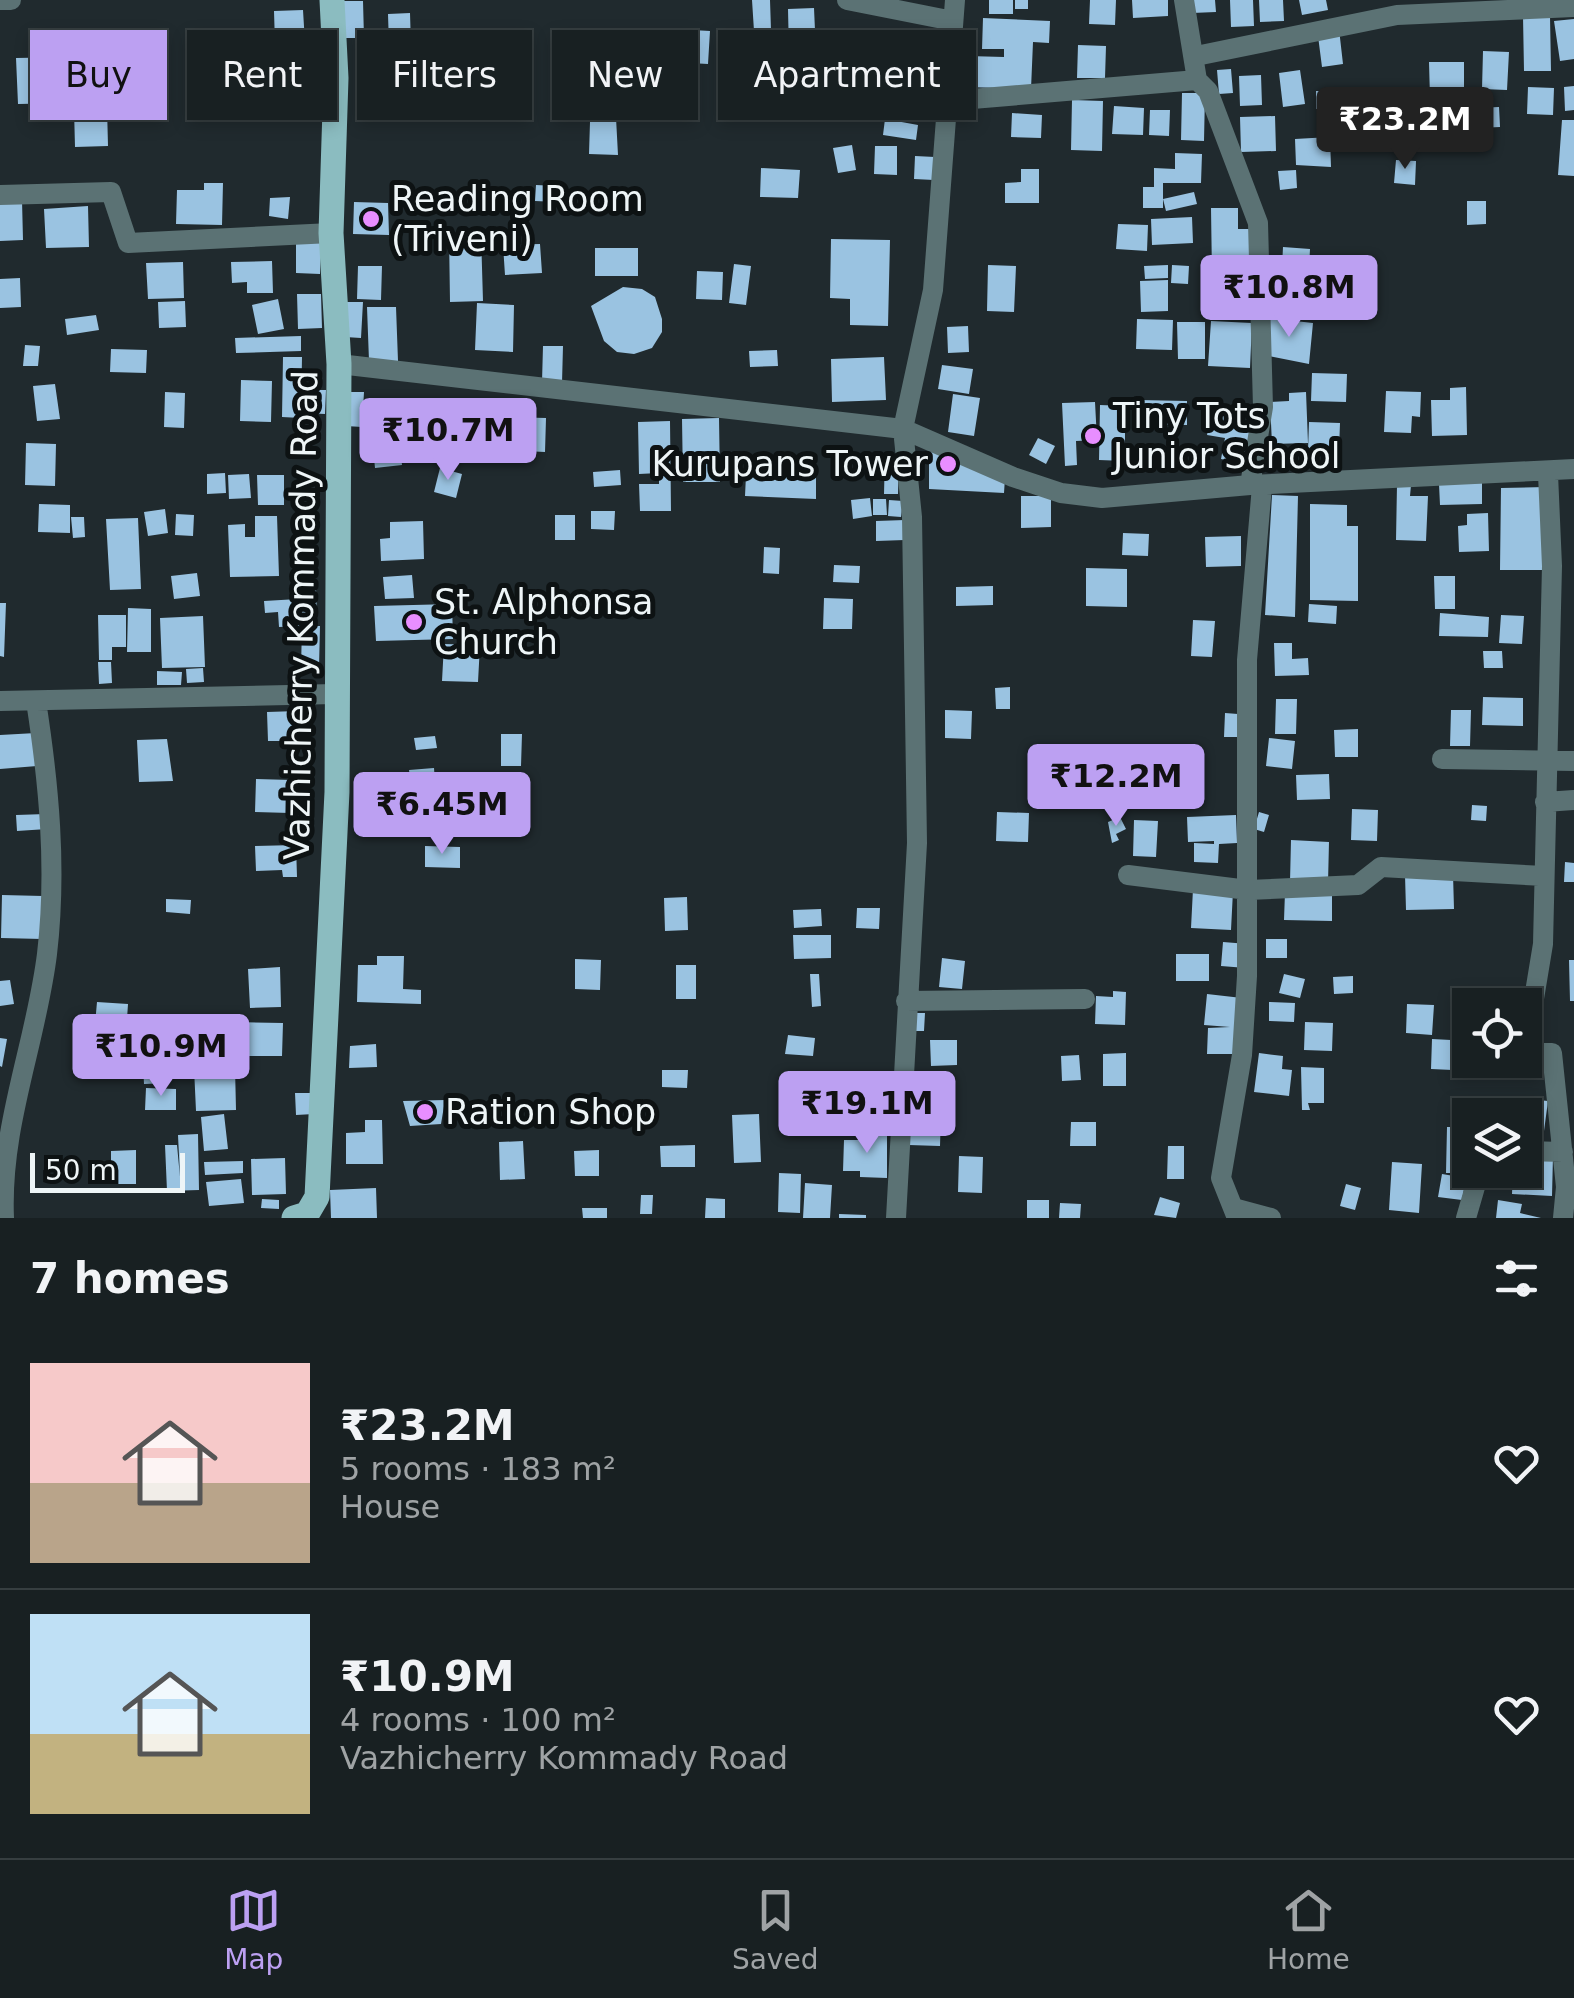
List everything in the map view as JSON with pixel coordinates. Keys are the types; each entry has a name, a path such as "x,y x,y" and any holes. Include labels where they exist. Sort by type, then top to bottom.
{"main road":[{"name":"Vazhicherry Kommady Road","path":"303,1217 317,1197 338,792 335,694 339,364 331,234 336,78 332,0"}],"street":[{"path":"0,0 11,0"},
{"path":"847,0 954,10"},
{"path":"1184,0 1198,80 1208,92 1258,223 1263,407 1247,660 1248,890 1242,1055 1221,1178 1237,1214 1271,1218"},
{"path":"1196,56 1396,8 1574,7"},
{"path":"976,99 1198,80"},
{"path":"896,1218 916,843 912,517 903,429 934,290 947,120"},
{"path":"0,195 111,192 128,243 331,234"},
{"path":"339,364 903,429 1060,494 1102,498 1256,486 1548,474 1574,469"},
{"path":"1548,474 1552,566 1543,944 1525,1053 1574,1054"},
{"path":"0,700 335,694"},
{"path":"4,1218 1,1167 5,1134 47,956 52,879 51,798 36,701"},
{"path":"1442,759 1574,762"},
{"path":"1545,802 1574,800"},
{"path":"1128,875 1248,890 1358,884 1381,866 1544,876"},
{"path":"906,1001 1085,998"},
{"path":"1552,1053 1563,1152 1563,1218"},
{"path":"1542,1151 1563,1152"},
{"path":"1466,1218 1475,1188"}],"building":[{"path":"752,0 770,0 771,30 754,30"},
{"path":"989,0 1013,0 1013,14 989,14"},
{"path":"1015,0 1028,0 1028,9 1015,9"},
{"path":"1090,0 1116,0 1115,25 1089,24"},
{"path":"1132,0 1168,0 1168,16 1133,18"},
{"path":"1191,0 1215,0 1216,12 1192,13"},
{"path":"1230,0 1253,0 1254,26 1231,27"},
{"path":"1259,0 1283,0 1284,21 1260,22"},
{"path":"1299,0 1326,0 1328,10 1302,15"},
{"path":"343,1 363,1 364,30 357,30 357,38 344,38"},
{"path":"814,8 815,30 788,30 788,9"},
{"path":"303,10 304,30 275,30 274,11"},
{"path":"410,13 411,30 388,30 388,14"},
{"path":"1523,16 1550,16 1551,71 1524,71"},
{"path":"983,18 1050,21 1049,43 1033,42 1031,89 976,87 976,56 1004,57 1004,49 982,49"},
{"path":"1574,19 1574,59 1560,61 1554,21"},
{"path":"1339,29 1343,64 1322,67 1318,36"},
{"path":"698,30 710,31 708,64 698,63"},
{"path":"1078,45 1106,46 1105,78 1077,78"},
{"path":"1483,51 1509,52 1507,90 1482,89"},
{"path":"16,58 30,58 30,104 18,104"},
{"path":"1429,62 1464,62 1464,97 1430,98"},
{"path":"1231,69 1233,93 1219,94 1217,70"},
{"path":"1300,70 1305,104 1283,107 1279,73"},
{"path":"1261,75 1262,105 1240,106 1239,76"},
{"path":"1574,86 1574,110 1565,111 1564,87"},
{"path":"1528,87 1554,88 1553,115 1527,114"},
{"path":"1316,91 1336,91 1336,109 1316,109"},
{"path":"1182,93 1205,93 1204,141 1181,140"},
{"path":"1072,100 1103,101 1102,151 1071,150"},
{"path":"1114,106 1144,108 1143,135 1112,134"},
{"path":"1499,107 1500,127 1478,128 1476,108"},
{"path":"1150,110 1170,110 1169,136 1149,135"},
{"path":"1012,113 1042,115 1041,138 1011,137"},
{"path":"1275,116 1276,151 1241,152 1240,117"},
{"path":"74,120 107,120 108,146 75,147"},
{"path":"616,120 618,155 589,154 590,122 579,121"},
{"path":"885,120 918,125 916,140 883,135"},
{"path":"1562,120 1574,120 1574,176 1558,175"},
{"path":"1330,137 1331,167 1296,165 1295,139"},
{"path":"852,145 856,170 838,173 833,148"},
{"path":"875,146 897,146 897,175 874,174"},
{"path":"1175,153 1202,154 1201,183 1163,183 1163,208 1143,208 1143,187 1154,187 1154,168 1175,169"},
{"path":"915,156 935,157 934,180 914,179"},
{"path":"1396,160 1416,161 1415,185 1394,183"},
{"path":"761,168 800,170 798,198 760,197"},
{"path":"1021,169 1039,169 1039,203 1005,203 1005,183 1021,182"},
{"path":"1296,170 1297,188 1280,190 1278,171"},
{"path":"204,183 223,183 222,225 176,224 177,190 204,190"},
{"path":"536,185 558,186 557,202 535,201"},
{"path":"1194,192 1197,204 1166,211 1163,199"},
{"path":"290,197 288,219 269,216 270,198"},
{"path":"0,200 22,200 23,240 0,241"},
{"path":"1467,201 1486,201 1486,224 1467,225"},
{"name":"Reading Room (Triveni)","path":"354,202 388,203 389,235 353,234"},
{"path":"88,206 89,247 46,248 44,209"},
{"path":"1211,208 1238,208 1238,229 1250,229 1251,276 1212,276"},
{"path":"1192,217 1193,243 1152,245 1151,219"},
{"path":"1118,224 1148,225 1147,251 1116,249"},
{"path":"449,234 481,234 483,301 450,302"},
{"path":"831,239 890,240 888,326 850,325 850,299 830,298"},
{"path":"296,240 321,240 320,274 296,273"},
{"path":"540,244 542,273 505,275 503,245"},
{"path":"1283,247 1310,249 1308,289 1281,288"},
{"path":"595,248 638,248 638,276 595,276"},
{"path":"272,261 273,293 247,293 247,282 232,283 231,262"},
{"path":"183,262 184,298 148,299 146,263"},
{"path":"734,264 751,266 746,305 729,303"},
{"path":"988,265 1016,266 1014,312 987,311"},
{"path":"1168,265 1168,278 1145,279 1144,266"},
{"path":"1172,265 1189,266 1188,284 1171,283"},
{"path":"358,266 382,266 381,300 357,299"},
{"path":"697,271 723,272 722,300 696,299"},
{"path":"20,278 21,307 0,308 0,279"},
{"path":"1168,280 1168,311 1141,312 1140,281"},
{"path":"1221,280 1244,280 1245,309 1222,309"},
{"path":"623,287 642,289 655,297 662,319 662,332 652,348 634,354 617,352 604,341 591,306"},
{"path":"297,294 321,294 322,328 298,329"},
{"path":"278,299 284,329 258,334 252,305"},
{"path":"185,301 186,327 159,328 158,302"},
{"path":"346,302 363,302 361,338 345,337"},
{"path":"477,303 514,305 513,352 475,350"},
{"path":"367,307 396,307 398,361 369,361"},
{"path":"96,315 99,330 67,335 65,319"},
{"path":"1268,318 1313,323 1309,364 1264,355"},
{"path":"1137,319 1173,320 1172,350 1136,349"},
{"path":"1211,321 1252,323 1250,368 1208,366"},
{"path":"1177,322 1205,322 1205,359 1178,359"},
{"path":"968,326 969,352 948,353 947,327"},
{"path":"301,336 301,351 236,353 235,338"},
{"path":"25,345 40,346 38,366 23,366"},
{"path":"543,346 563,346 562,383 542,382"},
{"path":"111,349 147,350 146,373 110,372"},
{"path":"777,350 778,366 750,367 749,351"},
{"path":"283,357 302,357 301,418 282,417"},
{"path":"884,357 886,400 832,402 831,359"},
{"path":"942,365 973,369 969,394 938,389"},
{"path":"1312,373 1347,374 1346,402 1311,401"},
{"path":"241,380 272,381 271,422 240,421"},
{"path":"55,384 60,419 37,421 33,386"},
{"path":"1466,387 1467,435 1432,436 1431,400 1450,400 1450,388"},
{"path":"306,390 326,390 325,414 305,413"},
{"path":"1386,391 1421,392 1420,417 1412,416 1411,433 1384,432"},
{"path":"165,392 185,393 184,428 164,427"},
{"path":"347,392 364,392 362,427 346,426"},
{"path":"1306,392 1308,443 1272,444 1270,402 1289,401 1289,393"},
{"path":"953,394 980,398 974,436 948,432"},
{"path":"1139,400 1187,401 1187,425 1138,424"},
{"path":"1095,402 1097,440 1076,441 1077,465 1065,466 1062,403"},
{"path":"1214,402 1235,407 1232,420 1257,424 1248,464 1221,459 1225,438 1207,435"},
{"path":"1100,405 1125,406 1125,461 1099,460"},
{"path":"506,417 546,418 545,452 505,450"},
{"path":"719,418 720,482 683,482 682,419"},
{"path":"670,421 671,511 640,511 639,484 659,484 659,473 639,474 638,422"},
{"path":"1309,422 1340,423 1339,451 1308,450"},
{"path":"399,435 402,465 375,468 372,438"},
{"path":"1038,438 1055,446 1046,464 1029,455"},
{"path":"26,443 56,444 55,486 25,485"},
{"name":"Kurupans Tower","path":"929,450 1005,478 1004,493 929,489"},
{"path":"885,453 899,454 898,494 884,494"},
{"path":"440,468 462,474 456,498 434,492"},
{"path":"620,470 621,485 594,487 593,472"},
{"path":"225,473 226,493 207,494 207,474"},
{"path":"249,474 251,498 229,499 228,475"},
{"path":"257,475 284,475 284,505 258,505"},
{"path":"746,475 816,478 816,499 745,496"},
{"path":"1482,483 1482,504 1440,505 1439,484"},
{"path":"1397,485 1411,485 1410,496 1428,496 1426,541 1396,540"},
{"path":"1546,487 1547,570 1500,570 1501,488"},
{"path":"1272,495 1298,496 1295,617 1265,615"},
{"path":"1021,496 1051,496 1051,527 1021,528"},
{"path":"870,498 872,516 853,519 851,500"},
{"path":"873,499 886,499 887,515 873,515"},
{"path":"889,500 903,501 901,517 888,516"},
{"path":"39,504 70,505 70,533 38,532"},
{"path":"1310,504 1347,505 1347,526 1358,526 1358,601 1310,600"},
{"path":"165,509 168,533 148,536 144,512"},
{"path":"591,511 615,511 614,530 591,529"},
{"path":"1488,513 1489,551 1459,552 1458,526 1467,525 1467,514"},
{"path":"176,514 194,515 193,536 175,535"},
{"path":"555,515 575,515 575,540 555,540"},
{"path":"255,516 277,516 279,576 230,577 228,525 245,524 245,537 255,537"},
{"path":"71,517 84,517 85,537 73,538"},
{"path":"138,518 141,589 110,590 106,519"},
{"path":"905,520 905,540 876,541 876,521"},
{"path":"423,521 424,559 381,561 380,539 390,538 390,522"},
{"path":"1123,533 1149,534 1148,556 1122,555"},
{"path":"1241,536 1241,566 1206,567 1205,537"},
{"path":"764,547 780,548 779,574 763,573"},
{"path":"834,565 860,566 859,583 833,582"},
{"path":"1086,568 1127,569 1127,607 1086,606"},
{"path":"197,573 200,596 174,599 171,576"},
{"path":"412,575 414,598 385,599 383,577"},
{"path":"1434,576 1455,576 1455,609 1435,609"},
{"path":"993,586 993,605 956,606 956,587"},
{"path":"316,588 317,617 302,618 302,589"},
{"path":"824,598 853,599 852,629 823,629"},
{"path":"298,599 299,626 279,627 278,612 265,613 264,601"},
{"path":"0,603 6,603 4,657 0,656"},
{"name":"St. Alphonsa Church","path":"452,604 453,639 376,641 374,606"},
{"path":"1309,604 1337,606 1336,624 1308,622"},
{"path":"128,608 151,609 151,652 127,652"},
{"path":"1440,613 1489,617 1488,637 1439,636"},
{"path":"98,615 126,615 126,647 112,647 112,660 99,660"},
{"path":"1501,615 1524,616 1522,644 1499,643"},
{"path":"203,616 205,667 162,668 160,618"},
{"path":"1193,620 1215,621 1212,657 1191,656"},
{"path":"302,626 320,626 319,668 301,668"},
{"path":"1274,643 1292,643 1292,659 1308,658 1309,675 1275,676"},
{"path":"444,644 480,645 478,682 442,681"},
{"path":"1483,651 1502,651 1503,668 1484,668"},
{"path":"98,662 111,662 112,683 99,684"},
{"path":"203,668 204,682 187,683 186,669"},
{"path":"157,671 182,672 181,685 157,685"},
{"path":"1010,687 1010,709 996,709 995,688"},
{"path":"1483,697 1523,698 1523,726 1482,725"},
{"path":"1276,699 1297,699 1296,734 1275,734"},
{"path":"945,710 972,711 971,739 945,738"},
{"path":"1451,710 1471,710 1470,746 1450,746"},
{"path":"298,711 299,741 268,741 267,712"},
{"path":"1225,713 1238,714 1238,737 1224,737"},
{"path":"1358,729 1358,757 1335,757 1334,730"},
{"path":"36,733 37,766 0,769 0,735"},
{"path":"501,734 522,734 521,766 501,766"},
{"path":"435,736 437,748 416,750 414,738"},
{"path":"1269,738 1295,741 1292,769 1266,766"},
{"path":"167,739 173,781 139,782 137,740"},
{"path":"1105,759 1133,761 1131,794 1103,792"},
{"path":"434,768 435,782 411,784 409,770"},
{"path":"1329,774 1330,799 1297,800 1296,775"},
{"path":"256,779 291,780 290,813 255,812"},
{"path":"1472,805 1487,806 1486,821 1471,820"},
{"path":"1352,809 1378,810 1377,841 1351,840"},
{"path":"997,812 1029,813 1028,842 996,841"},
{"path":"1259,812 1269,815 1264,832 1254,829"},
{"path":"46,814 47,829 17,831 16,815"},
{"path":"1236,815 1237,843 1219,844 1218,863 1194,862 1194,843 1214,841 1188,842 1187,817"},
{"path":"1120,817 1126,829 1116,834 1119,840 1112,843 1108,822"},
{"path":"1134,820 1158,821 1156,857 1133,856"},
{"path":"1291,840 1329,842 1328,883 1290,882"},
{"path":"296,845 297,877 283,877 282,870 256,871 255,846"},
{"path":"425,846 460,847 460,868 425,867"},
{"path":"1565,862 1574,863 1574,882 1564,882"},
{"path":"1453,874 1454,909 1406,910 1405,875"},
{"path":"1193,889 1233,891 1231,930 1191,928"},
{"path":"1285,892 1332,892 1332,921 1284,920"},
{"path":"2,895 43,896 42,939 1,938"},
{"path":"687,897 688,930 665,931 664,898"},
{"path":"166,899 191,900 190,914 166,912"},
{"path":"857,908 880,908 879,929 856,928"},
{"path":"821,909 822,926 794,928 793,910"},
{"path":"793,935 831,935 831,958 794,959"},
{"path":"1266,939 1287,939 1287,958 1266,958"},
{"path":"1223,942 1248,944 1246,968 1221,966"},
{"path":"1176,954 1209,954 1209,981 1176,981"},
{"path":"377,956 404,956 403,989 421,990 421,1004 357,1002 358,965 377,965"},
{"path":"942,958 965,961 962,989 939,987"},
{"path":"575,959 601,960 600,990 575,989"},
{"path":"1569,960 1574,960 1574,1001 1570,1001"},
{"path":"676,965 696,965 696,999 676,999"},
{"path":"280,967 281,1007 250,1008 248,969"},
{"path":"810,974 819,974 821,1006 812,1007"},
{"path":"1284,974 1305,979 1300,998 1279,993"},
{"path":"1353,976 1353,993 1334,994 1333,977"},
{"path":"10,980 14,1004 0,1006 0,981"},
{"path":"1113,991 1126,992 1125,1025 1095,1024 1096,996 1113,997"},
{"path":"1207,994 1242,998 1235,1054 1207,1054 1208,1028 1230,1027 1204,1025"},
{"path":"97,1002 128,1004 125,1049 93,1047"},
{"path":"1269,1002 1295,1003 1294,1022 1269,1021"},
{"path":"1407,1004 1434,1005 1432,1035 1406,1033"},
{"path":"916,1013 925,1013 924,1031 916,1031"},
{"path":"235,1022 283,1023 282,1056 234,1056"},
{"path":"1305,1022 1333,1023 1332,1051 1304,1050"},
{"path":"788,1035 815,1038 813,1056 785,1054"},
{"path":"0,1038 7,1039 2,1067 0,1066"},
{"path":"1432,1039 1452,1040 1452,1070 1431,1069"},
{"path":"930,1040 957,1040 957,1065 931,1066"},
{"path":"376,1044 377,1067 349,1068 350,1046"},
{"path":"1126,1053 1126,1086 1103,1086 1103,1054"},
{"path":"1259,1053 1283,1056 1282,1069 1292,1070 1289,1096 1254,1092"},
{"path":"1079,1055 1081,1080 1062,1081 1061,1056"},
{"path":"168,1063 169,1083 144,1084 143,1064"},
{"path":"235,1067 236,1110 196,1111 194,1068"},
{"path":"1301,1067 1324,1068 1324,1103 1308,1103 1310,1110 1302,1110"},
{"path":"662,1070 688,1070 687,1088 662,1087"},
{"path":"146,1088 176,1089 176,1110 145,1110"},
{"path":"295,1093 313,1093 314,1114 296,1115"},
{"path":"929,1098 931,1110 915,1112 913,1100"},
{"name":"Ration Shop","path":"445,1100 441,1124 410,1126 403,1101"},
{"path":"1542,1100 1548,1101 1542,1131"},
{"path":"813,1102 849,1104 848,1118 812,1116"},
{"path":"910,1113 941,1114 940,1146 909,1145"},
{"path":"224,1114 228,1149 204,1151 201,1117"},
{"path":"759,1114 761,1162 734,1163 732,1115"},
{"path":"365,1120 382,1120 383,1164 346,1164 346,1133 365,1132"},
{"path":"1071,1122 1096,1122 1096,1146 1070,1146"},
{"path":"1447,1127 1452,1127 1452,1173 1446,1173"},
{"path":"198,1134 199,1190 167,1191 165,1145 177,1145 180,1177 178,1135"},
{"path":"861,1136 887,1136 887,1178 860,1177 860,1171 843,1171 844,1140 861,1140"},
{"path":"523,1141 525,1179 500,1180 499,1142"},
{"path":"695,1145 695,1167 661,1167 660,1146"},
{"path":"1168,1146 1184,1146 1184,1179 1167,1179"},
{"path":"136,1150 136,1184 111,1184 111,1151"},
{"path":"599,1150 599,1176 575,1176 574,1151"},
{"path":"1542,1154 1553,1155 1552,1196 1512,1194 1512,1188 1542,1188"},
{"path":"959,1156 983,1157 982,1193 958,1192"},
{"path":"285,1158 286,1194 252,1195 251,1159"},
{"path":"243,1161 243,1173 205,1175 204,1162"},
{"path":"1392,1162 1422,1164 1419,1213 1389,1210"},
{"path":"779,1173 801,1174 800,1213 778,1212"},
{"path":"1442,1174 1452,1176 1452,1188 1464,1188 1462,1200 1438,1197"},
{"path":"241,1179 244,1203 209,1206 206,1182"},
{"path":"805,1183 832,1185 830,1218 803,1218"},
{"path":"1346,1184 1361,1188 1355,1210 1340,1206"},
{"path":"376,1188 377,1218 331,1218 330,1190"},
{"path":"641,1195 653,1195 652,1214 640,1214"},
{"path":"1160,1197 1180,1203 1176,1218 1154,1215"},
{"path":"706,1198 725,1199 725,1218 705,1218"},
{"path":"262,1199 279,1200 279,1209 261,1208"},
{"path":"1027,1200 1049,1200 1049,1218 1027,1218"},
{"path":"1498,1200 1522,1204 1520,1213 1541,1218 1496,1218"},
{"path":"1060,1203 1081,1204 1080,1218 1059,1218"},
{"path":"582,1208 607,1208 607,1218 583,1218"},
{"path":"839,1214 866,1215 866,1218 839,1218"}],"place":[{"name":"Reading Room (Triveni)","path":"371,219"},
{"name":"Tiny Tots Junior School","path":"1093,436"},
{"name":"Kurupans Tower","path":"948,464"},
{"name":"St. Alphonsa Church","path":"414,622"},
{"name":"Ration Shop","path":"425,1112"}]}
